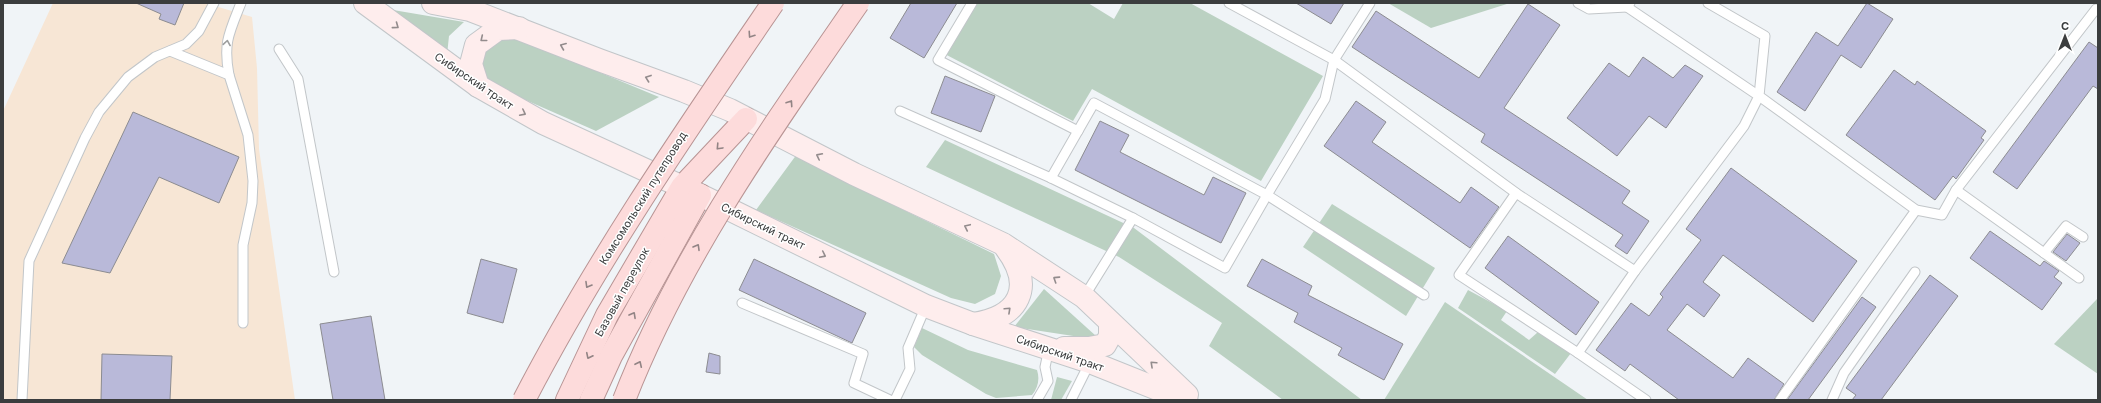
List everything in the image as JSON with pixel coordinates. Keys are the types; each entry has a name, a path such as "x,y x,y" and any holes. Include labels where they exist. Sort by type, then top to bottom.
{"main road":[{"name":"Сибирский тракт","path":"365,3 478,86 543,123 691,191 926,306 973,324 1090,362 1155,394 1186,400"},
{"path":"433,3 469,6 595,59 684,91 746,119 854,174 1003,244 1084,297 1192,400"},
{"name":"Комсомольский путепровод","path":"524,400 549,352 593,276 686,130 773,3"},
{"path":"624,400 663,312 696,247 858,3"},
{"path":"478,86 471,64 476,45 498,30 519,28"},
{"path":"691,191 746,119"},
{"name":"Базовый переулок","path":"567,400 607,315 691,191"},
{"name":"Базовый переулок","path":"591,400 610,356 691,191"},
{"path":"973,324 996,318 1006,313 1016,303 1021,277 1016,262 1003,244"},
{"path":"1048,348 1089,348 1104,345 1110,336 1110,323"}],"lane":[{"path":"22,400 29,261 85,138 100,112 128,77 155,57 186,44 199,31 214,3"},
{"path":"241,3 226,39 225,56 229,75 248,135 253,181 252,202 243,245 243,323"},
{"path":"972,3 938,60 1078,131"},
{"path":"1229,3 1334,60 1516,193 1635,271"},
{"path":"900,111 1051,178 1133,218 1225,268 1325,99 1334,60 1370,3"},
{"path":"1578,3 1589,9 1628,5 1759,96 1916,210 1942,215 1956,190 2096,9 2098,11"},
{"path":"1578,353 1635,271 1744,126 1759,96 1765,36 1708,3"},
{"path":"279,49 298,79 334,272"},
{"path":"170,51 229,75"},
{"path":"1051,178 1094,103 1268,195 1424,295"},
{"path":"1956,190 2080,278"},
{"path":"1516,193 1459,275 1578,353 1646,400"},
{"path":"1780,400 1916,210"},
{"path":"1084,297 1133,218"},
{"path":"2044,253 2066,226 2083,238"},
{"path":"1832,400 1844,373 1915,272"},
{"path":"742,303 863,354 854,383 890,400"},
{"path":"895,400 910,369 908,348 926,306"},
{"path":"1038,400 1048,381 1044,367 1048,348"},
{"path":"1071,400 1090,362"}],"shaded area":[{"path":"53,3 205,3 252,17 257,68 259,149 295,400 3,400 3,111"}],"green space":[{"path":"967,3 1088,3 1114,19 1123,3 1190,3 1323,76 1261,181 1092,89 1073,121 939,51"},
{"path":"1388,3 1510,3 1431,28"},
{"path":"393,10 464,22 449,36 447,55"},
{"path":"502,37 519,39 659,97 596,131 494,86 481,70 487,47"},
{"path":"945,140 1134,228 1362,400 1283,400 1209,346 1222,323 1119,257 926,167"},
{"path":"797,154 877,197 994,254 1001,276 995,294 975,304 951,298 756,210"},
{"path":"1332,204 1435,268 1406,316 1303,247"},
{"path":"1044,289 1096,336 1093,339 1014,327"},
{"path":"1468,290 1507,311 1501,320 1529,340 1538,332 1571,353 1555,374 1458,308"},
{"path":"2098,298 2098,374 2054,344"},
{"path":"1445,302 1588,400 1384,400"},
{"path":"922,328 968,350 1037,370 1038,383 1036,389 1032,395 996,398 986,394 922,355 914,347"},
{"path":"1057,377 1072,381 1061,400 1051,400"}],"building":[{"path":"136,3 184,3 175,25 159,19 161,14"},
{"path":"911,3 957,3 924,58 890,38"},
{"path":"1296,3 1344,3 1331,24"},
{"path":"1867,3 1893,19 1861,68 1841,55 1805,111 1777,92 1816,32 1838,46"},
{"path":"1528,4 1560,25 1504,108 1630,191 1622,203 1649,221 1627,254 1615,246 1623,235 1481,142 1485,134 1352,47 1376,11 1479,78"},
{"path":"2089,42 2098,48 2098,89 2093,86 2017,189 1993,172"},
{"path":"1643,57 1673,78 1685,65 1703,76 1666,128 1649,116 1617,156 1567,118 1609,63 1629,77"},
{"path":"1894,70 1915,85 1917,81 1986,131 1981,138 1984,140 1956,179 1953,176 1935,200 1846,135"},
{"path":"945,76 995,96 981,132 931,113"},
{"path":"1356,101 1386,122 1372,142 1460,203 1471,187 1499,207 1470,248 1324,146"},
{"path":"133,112 239,157 219,203 159,177 110,273 62,263"},
{"path":"1100,121 1129,135 1120,152 1204,195 1213,177 1246,193 1221,243 1075,170"},
{"path":"1731,168 1857,261 1813,322 1723,255 1703,282 1720,295 1704,317 1687,304 1667,330 1733,378 1748,358 1784,384 1774,400 1679,400 1630,364 1625,371 1596,350 1631,303 1649,316 1663,297 1660,294 1701,240 1686,229"},
{"path":"1990,231 2040,266 2044,261 2059,271 2054,277 2062,283 2042,310 1970,258"},
{"path":"2067,234 2080,243 2066,261 2053,252"},
{"path":"1508,236 1599,302 1576,335 1485,268"},
{"path":"481,259 517,269 503,323 467,313"},
{"path":"754,259 866,313 852,343 739,290"},
{"path":"1262,259 1312,286 1308,295 1403,344 1384,380 1338,355 1342,348 1294,322 1298,313 1247,286"},
{"path":"1930,275 1958,296 1881,400 1852,400 1856,395 1846,388"},
{"path":"1862,297 1876,307 1808,400 1787,400"},
{"path":"371,316 385,400 333,400 320,324"},
{"path":"709,353 720,356 720,374 706,372"},
{"path":"102,354 172,356 170,400 101,400"}]}
